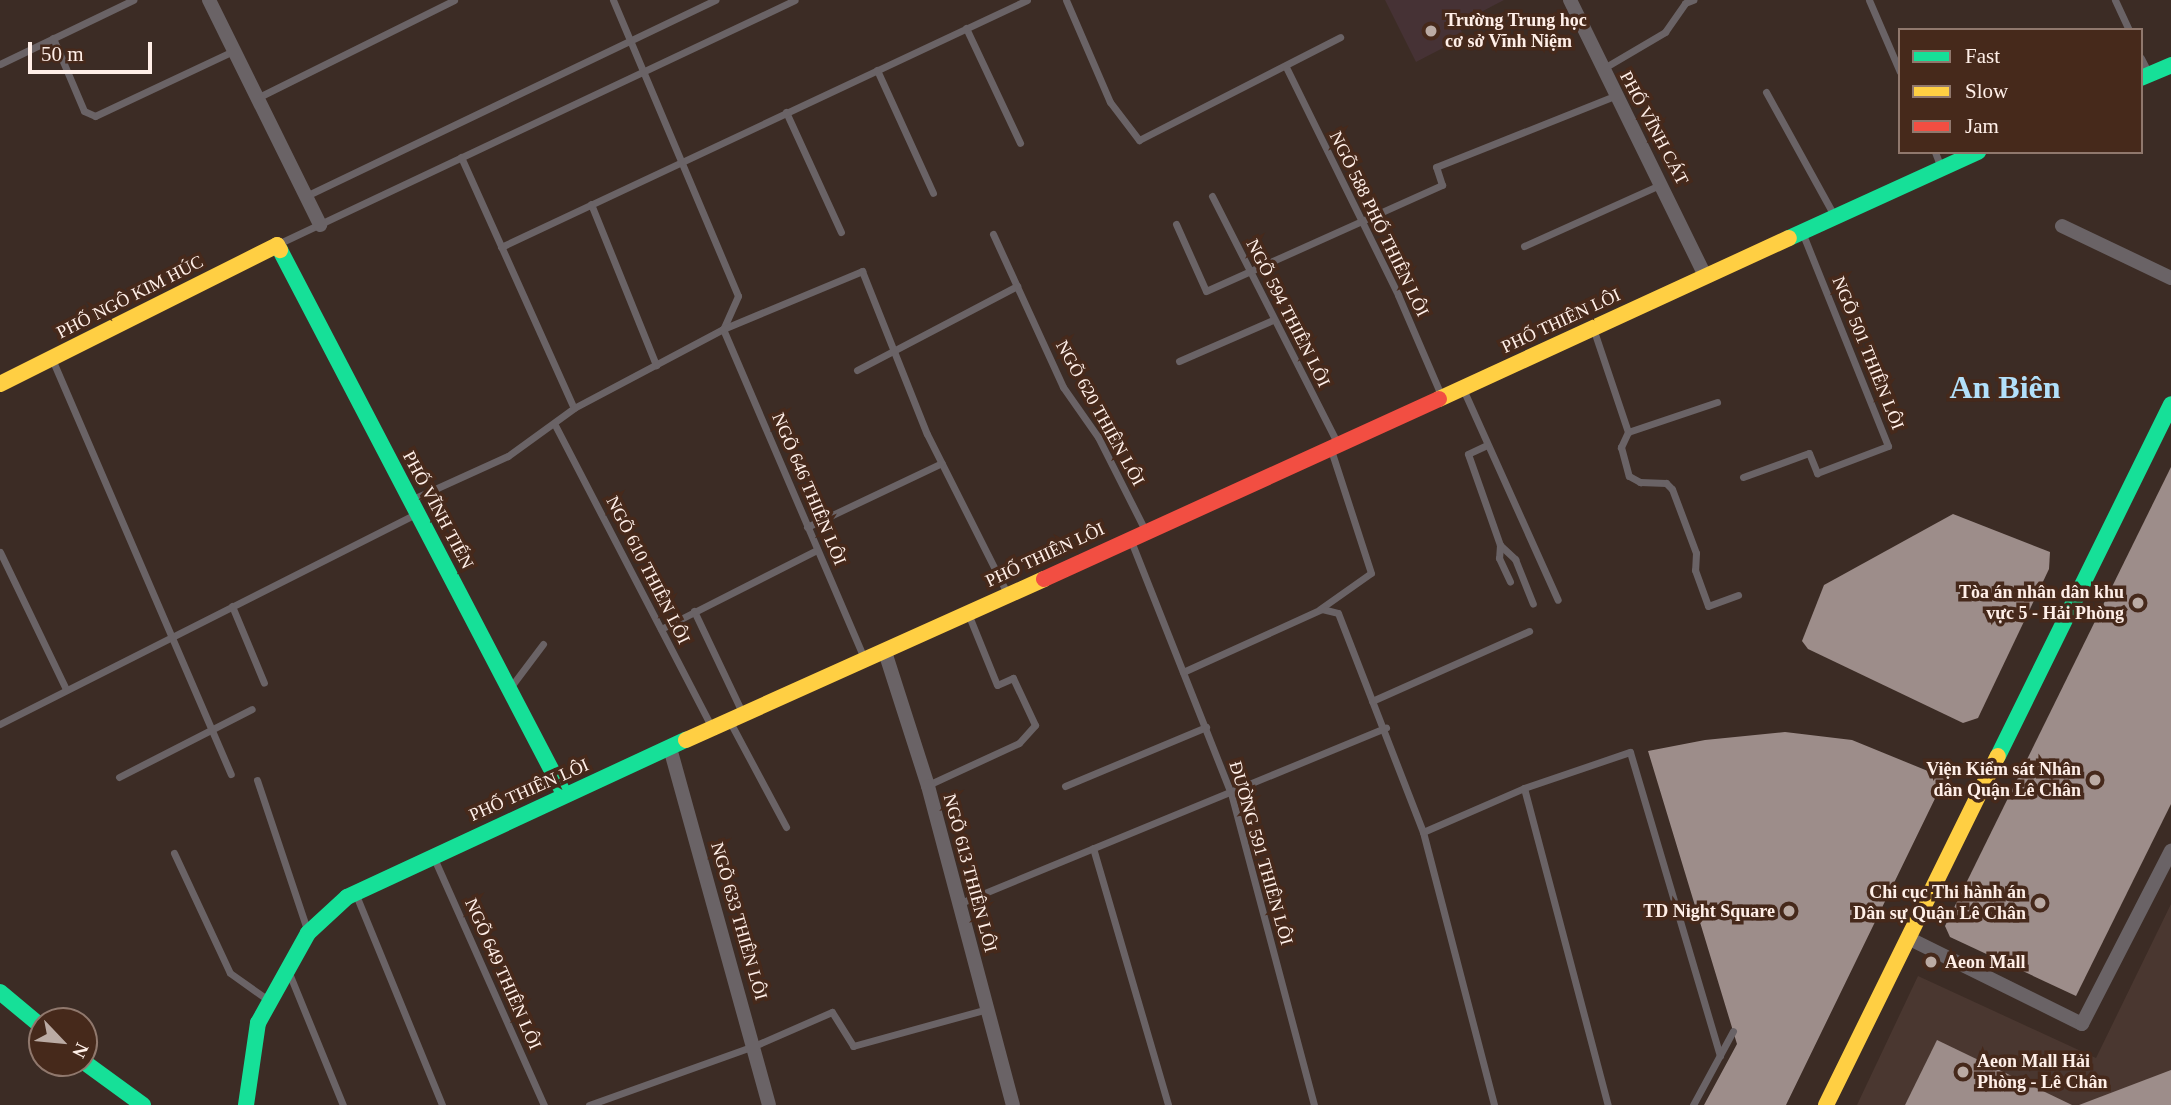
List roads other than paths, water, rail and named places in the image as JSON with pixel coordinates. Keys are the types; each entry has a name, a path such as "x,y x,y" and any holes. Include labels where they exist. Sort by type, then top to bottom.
{"main road":[{"path":"2145,76 2171,65"},
{"name":"PHỐ THIÊN LÔI","path":"246,1105 258,1023 286,967 328,911 355,893 564,794 865,662 1440,395 1463,389 1704,274 1974,154"},
{"name":"PHỐ NGÔ KIM HÚC","path":"0,384 277,245"},
{"name":"PHỐ VĨNH TIẾN","path":"277,245 564,794"},
{"path":"1826,1105 2171,404"},
{"path":"0,992 28,1015"},
{"path":"98,1072 143,1105"}],"street":[{"name":"PHỐ VĨNH CÁT","path":"1570,0 1601,70 1662,184 1704,274"},
{"path":"212,1 233,51 320,225"},
{"path":"2063,226 2171,278"},
{"name":"NGÕ 613 THIÊN LÔI","path":"885,652 928,786 1013,1105"},
{"name":"NGÕ 633 THIÊN LÔI","path":"670,748 769,1105"},
{"path":"1908,938 2082,1024 2171,852"}],"lane":[{"path":"0,64 133,0"},
{"path":"256,98 454,0"},
{"path":"613,0 628,41 683,161 738,296 723,330"},
{"path":"305,196 716,0"},
{"path":"277,245 795,0"},
{"path":"501,247 1027,0"},
{"path":"1066,0 1110,103 1139,140 1340,37"},
{"path":"1601,70 1665,32 1685,3 1693,0"},
{"path":"1869,0 1898,67"},
{"path":"2115,0 2128,28"},
{"path":"966,28 1020,143"},
{"path":"54,38 84,111 95,116 233,51"},
{"name":"NGÕ 588 PHỐ THIÊN LÔI","path":"1286,67 1440,395"},
{"path":"877,70 933,193"},
{"path":"1766,92 1835,217"},
{"path":"1176,224 1206,291 1441,185 1436,167 1614,96"},
{"path":"786,112 841,232"},
{"path":"1936,154 1942,169"},
{"path":"461,157 574,408"},
{"path":"1524,246 1662,184"},
{"name":"NGÕ 594 THIÊN LÔI","path":"1212,196 1333,445 1371,573 1318,611"},
{"path":"591,204 656,365"},
{"name":"NGÕ 501 THIÊN LÔI","path":"1742,477 1809,453 1817,473 1888,446 1802,232"},
{"name":"NGÕ 620 THIÊN LÔI","path":"993,234 1063,387 1098,437 1146,530"},
{"path":"0,724 66,689 173,639 508,456 555,425 574,408 723,330 862,271 942,463 1007,594"},
{"path":"857,370 1017,286"},
{"path":"1179,361 1273,320"},
{"path":"1593,327 1628,432 1621,447 1629,476 1640,482 1657,480 1672,489 1696,553 1695,570 1708,606 1738,595"},
{"name":"NGÕ 646 THIÊN LÔI","path":"723,330 865,662"},
{"path":"52,358 231,774"},
{"path":"1463,389 1487,445 1499,462 1558,600"},
{"path":"1628,432 1717,402"},
{"name":"NGÕ 610 THIÊN LÔI","path":"555,425 712,729"},
{"path":"1487,445 1468,454 1500,545 1499,558 1510,582"},
{"path":"807,527 942,463"},
{"name":"ĐƯỜNG 591 THIÊN LÔI","path":"1130,537 1231,793 1314,1105"},
{"path":"1500,545 1515,559 1533,604"},
{"path":"661,629 817,550"},
{"path":"0,552 66,689"},
{"path":"232,606 264,683"},
{"path":"1183,672 1318,611 1330,608 1338,613 1372,701 1386,728 1423,832 1494,1105"},
{"path":"694,611 737,718 786,827"},
{"path":"928,786 1018,743 1035,725 1013,678 997,685 968,612"},
{"path":"1372,701 1529,631"},
{"path":"510,688 543,644"},
{"path":"119,777 252,709"},
{"path":"1065,786 1206,727"},
{"path":"958,905 1386,728"},
{"path":"1423,832 1524,788 1630,752 1720,1056"},
{"path":"257,780 309,933"},
{"path":"1524,788 1608,1105"},
{"path":"1093,848 1168,1105"},
{"path":"174,853 230,973 269,1001"},
{"name":"NGÕ 649 THIÊN LÔI","path":"433,855 544,1105"},
{"path":"355,893 442,1105"},
{"path":"286,967 343,1105"},
{"path":"589,1105 754,1046 832,1012 853,1046 987,1009"},
{"path":"1693,1105 1733,1031"}],"place":[{"name":"Trường Trung học cơ sở Vĩnh Niệm","path":"1431,31"},
{"name":"Tòa án nhân dân khu vực 5 - Hải Phòng","path":"2138,603"},
{"name":"Viện Kiểm sát Nhân dân Quận Lê Chân","path":"2095,780"},
{"name":"Chi cục Thi hành án Dân sự Quận Lê Chân","path":"2040,903"},
{"name":"TD Night Square","path":"1789,911"},
{"name":"Aeon Mall","path":"1931,962"},
{"name":"Aeon Mall Hải Phòng - Lê Chân","path":"1963,1072"}],"district":[{"name":"An Biên","path":"2005,387"}]}
